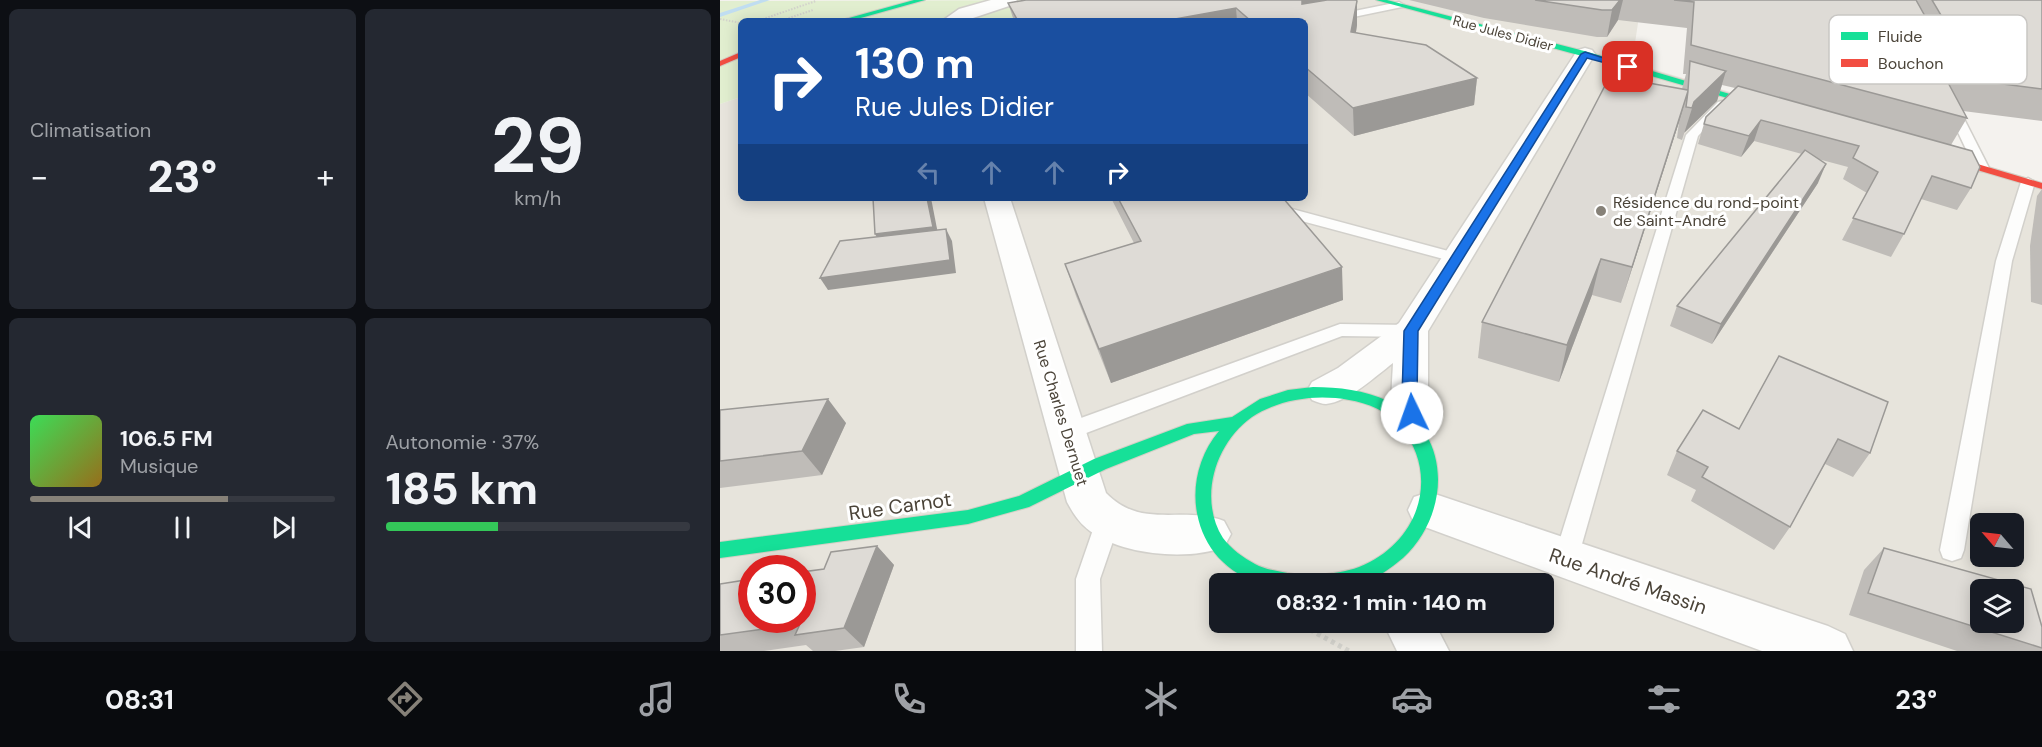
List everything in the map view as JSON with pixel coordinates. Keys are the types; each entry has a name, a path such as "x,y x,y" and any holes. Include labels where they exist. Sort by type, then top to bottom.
{"street":[{"path":"853,18 921,0"},
{"path":"956,18 965,13 1010,0"},
{"name":"Rue Jules Didier","path":"1379,0 1585,54 1787,112"},
{"path":"1325,391 1360,371 1411,331 1585,54"},
{"path":"720,64 738,55"},
{"path":"1920,150 2035,184"},
{"name":"Rue Charles Dernuet","path":"998,201 1088,502 1108,521 1136,531 1167,536 1209,534"},
{"path":"1411,331 1410,398 1413,428"},
{"path":"1256,573 1226,554 1209,534 1201,510 1200,486 1210,456 1218,441 1235,423 1254,409 1276,399 1300,393 1325,391 1350,394 1374,401 1395,412 1413,428 1428,452 1433,480 1429,510 1408,543 1380,573"},
{"name":"Rue Carnot","path":"720,550 968,517 1023,502 1100,464 1193,428 1235,423"},
{"name":"Rue André Massin","path":"1429,510 1828,651"},
{"path":"1413,633 1424,651"}],"lane":[{"path":"1308,23 1399,5"},
{"path":"1944,91 1982,168"},
{"path":"1566,558 1692,135 1731,96"},
{"path":"1952,550 2004,261 2035,184"},
{"path":"1246,201 1457,258"},
{"path":"1066,432 1340,330 1411,331"},
{"path":"1089,651 1088,579 1108,521"}],"path":[{"path":"766,18 820,0"},
{"path":"720,19 738,22"},
{"path":"1316,633 1349,651"}],"shaded area":[{"path":"1127,0 1622,0 1641,3 1632,63 2042,184 2042,651 720,651 720,104 738,98 738,201 1308,201 1308,18 1280,18"}],"green space":[{"path":"1127,0 1063,18 738,18 738,98 720,104 720,1"}],"building":[{"path":"1026,0 1302,0 1302,4 1327,0 1356,0 1351,32 1426,45 1477,78 1353,108 1308,70 1308,18 1248,18 1236,8 1181,18 1016,18 1008,3"},
{"path":"1535,0 1620,0 1612,10 1602,10"},
{"path":"1674,0 1916,0 1924,15 1829,15 1829,82 1691,45 1694,2"},
{"path":"1932,0 2042,0 2042,89 2003,84 2027,84 2027,15 1941,15"},
{"name":"Résidence du rond-point de Saint-André","path":"1690,61 1726,71 1694,102 1692,108 1686,107 1688,91 1632,267 1601,259 1567,345 1482,322 1610,76 1688,90"},
{"path":"1838,84 1949,84 1967,118"},
{"path":"1738,86 1972,151 1980,167 1971,188 1932,176 1904,234 1853,218 1878,172 1853,158 1859,146 1761,120 1749,136 1704,124 1706,117"},
{"path":"1805,150 1826,164 1721,324 1677,306"},
{"path":"873,201 928,201 933,227 875,234"},
{"path":"1120,201 1286,201 1342,267 1099,349 1065,264 1141,241"},
{"path":"946,229 950,260 820,278 840,241"},
{"path":"1779,356 1888,402 1870,453 1838,439 1790,527 1702,477 1708,467 1677,451 1703,410 1739,429"},
{"path":"828,399 802,451 720,461 720,410"},
{"path":"877,546 844,628 816,632 816,570 824,569 831,552"},
{"path":"1884,548 1995,579 1970,579 1970,625 1868,593"},
{"path":"738,581 738,633 720,635 720,584"},
{"path":"2024,587 2031,589 2042,627 2042,648 1995,633 2024,633"}],"waterway":[{"path":"720,15 767,0"}],"traffic: fast":[{"path":"853,18 922,0"},
{"path":"1379,0 1585,54 1772,108"},
{"path":"1255,573 1230,557 1218,546 1208,525 1203,490 1211,456 1220,441 1246,414 1266,403 1288,396 1313,392 1338,392 1362,397 1385,406 1404,419 1418,437 1427,457 1430,495 1425,513 1416,530 1389,558 1364,573"},
{"path":"720,550 968,517 1023,502 1100,464 1193,428 1235,423"}],"traffic: jam":[{"path":"720,64 738,55"},
{"path":"1937,155 2042,186"}],"place":[{"name":"Résidence du rond-point de Saint-André","path":"1601,211"}],"route":[{"path":"1412,413 1410,398 1411,331 1585,54 1628,67"}]}
